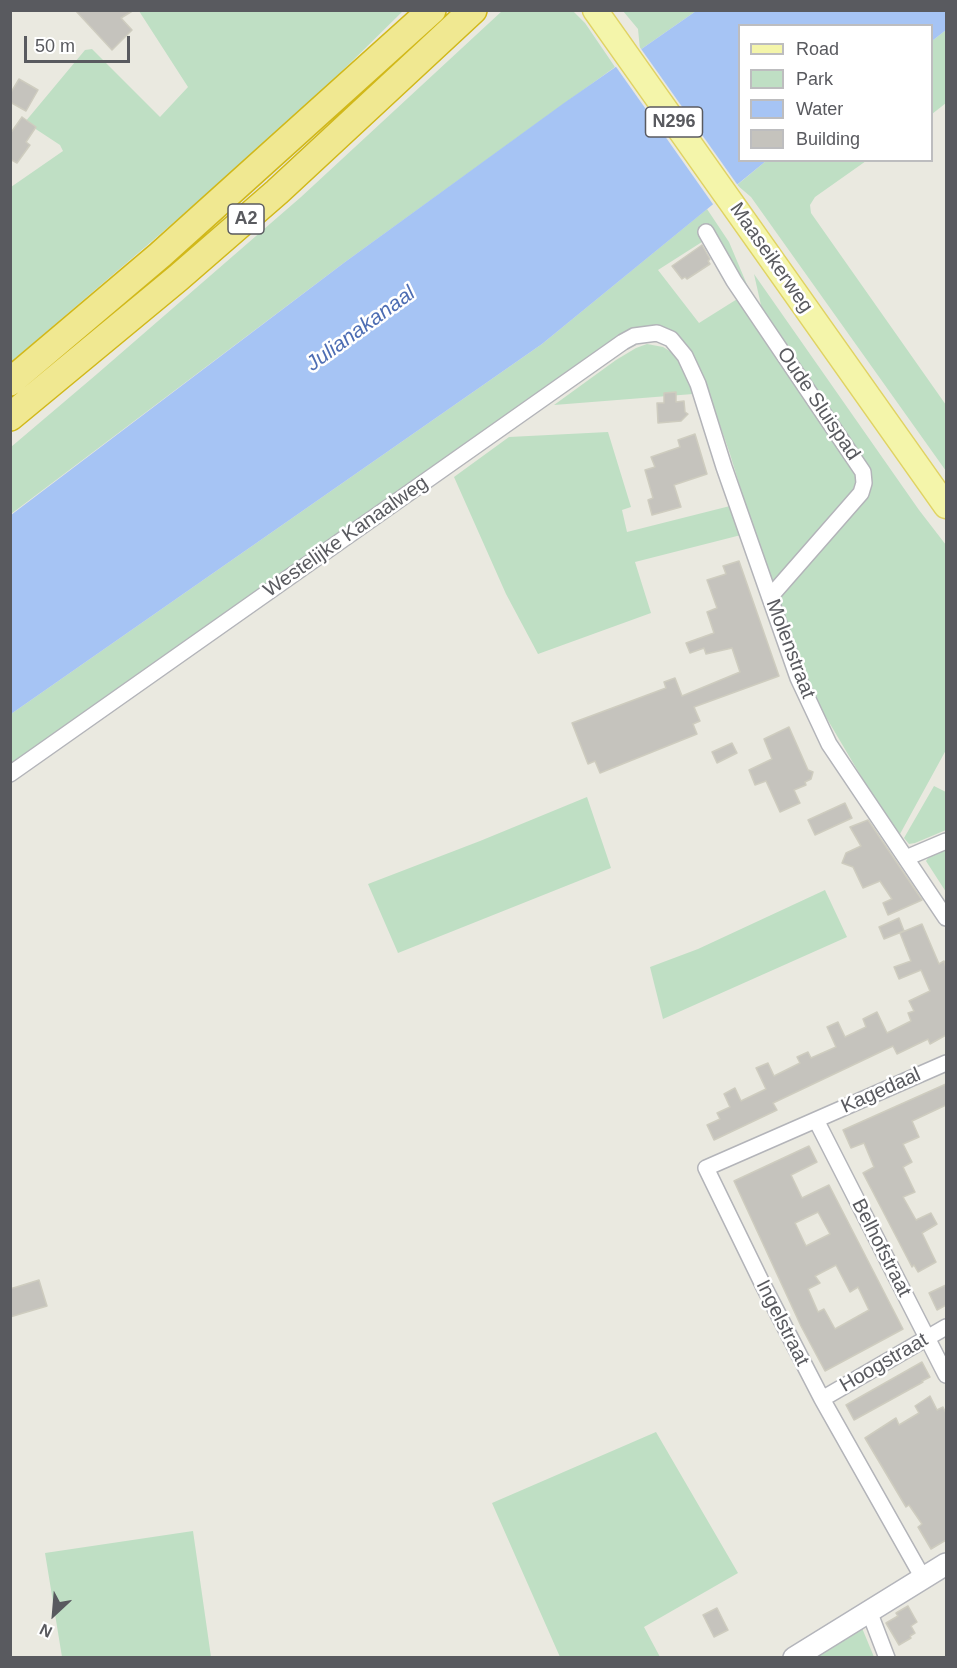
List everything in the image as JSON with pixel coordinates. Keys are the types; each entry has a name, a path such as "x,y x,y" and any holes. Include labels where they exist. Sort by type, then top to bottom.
{"highway":[{"name":"A2","path":"10,382 160,255 432,10"},
{"name":"A2","path":"10,417 268,200 473,10"}],"main road":[{"name":"Maaseikerweg","path":"599,16 946,506"}],"street":[{"name":"Oude Sluispad","path":"706,232 734,280 863,472 864,483 861,493 770,597"},
{"name":"Westelijke Kanaalweg","path":"10,774 623,342 634,336 657,333 671,339 685,356"},
{"name":"Molenstraat","path":"685,356 698,384 724,467 798,678 829,744 946,918"},
{"path":"906,858 946,841"},
{"name":"Kagedaal","path":"816,1120 946,1063"},
{"name":"Belhofstraat","path":"816,1120 946,1375"},
{"name":"Ingelstraat","path":"816,1120 706,1168 822,1399 923,1578"},
{"name":"Hoogstraat","path":"822,1399 946,1327"},
{"path":"794,1658 946,1564"},
{"path":"869,1611 887,1658"}],"green space":[{"path":"139,11 403,11 333,80 200,200 11,362 11,187 63,151 60,145 25,122 85,50 92,49 160,117 188,87"},
{"path":"502,11 573,11 585,23 615,67 345,262 11,514 11,447 301,197"},
{"path":"623,11 696,11 640,50 638,29"},
{"path":"946,30 946,103 933,113 933,40"},
{"path":"765,162 865,162 815,197 810,205 811,213 946,405 946,471 751,197 737,185"},
{"path":"707,209 729,242 756,306 716,233 658,270 699,323 742,296 767,332 754,274 946,545 946,750 900,834 895,832 878,805 810,690 763,562 730,454 700,368 691,354 650,330 11,770 11,714 542,344"},
{"path":"647,344 663,347 676,355 686,373 693,394 554,405 616,360"},
{"path":"608,432 631,507 622,510 627,532 730,506 741,535 635,562 651,613 538,654 506,594 454,477 509,437"},
{"path":"934,786 946,792 946,830 909,844 904,838"},
{"path":"587,797 611,868 398,953 368,884"},
{"path":"946,850 946,892 926,861 930,855"},
{"path":"825,890 847,937 663,1019 650,967 698,949"},
{"path":"656,1432 738,1573 644,1627 660,1657 560,1657 492,1503"},
{"path":"193,1531 211,1657 62,1657 45,1553"},
{"path":"862,1628 874,1657 812,1658"}],"water":[{"name":"Julianakanaal","path":"696,11 946,11 946,30 933,40 933,24 738,24 738,162 765,162 542,344 11,714 11,515 345,262 564,103"}],"pier":[{"path":"639,46 739,187 715,207 614,64"}],"building":[{"path":"75,10 134,10 121,18 132,30 112,50"},
{"path":"19,79 38,90 26,111 10,102 10,94"},
{"path":"22,117 36,127 26,142 30,145 17,163 10,159 10,134"},
{"path":"702,245 710,259 708,261 710,264 687,279 685,277 682,279 672,266"},
{"path":"676,392 676,402 684,401 685,412 688,414 681,421 658,423 657,403 664,403 664,393"},
{"path":"695,434 707,474 674,485 681,507 652,515 648,500 653,498 645,470 655,467 651,457 680,447 678,440"},
{"path":"739,561 779,676 694,707 700,721 693,724 697,734 600,773 595,761 588,764 572,723 666,688 664,682 675,678 682,696 740,672 732,648 706,654 704,648 690,653 686,643 714,633 707,612 717,608 707,580 726,574 723,566"},
{"path":"789,727 808,770 813,772 811,779 805,782 806,785 794,790 800,803 780,812 766,781 755,785 749,770 772,759 764,739"},
{"path":"732,743 737,753 717,763 712,752"},
{"path":"845,803 852,818 815,835 808,820"},
{"path":"868,820 922,900 888,915 883,903 892,899 880,881 863,888 853,867 842,863 846,853 861,846 850,827"},
{"path":"899,918 904,931 884,939 879,927"},
{"path":"922,924 939,964 944,961 946,968 946,1035 930,1044 928,1039 897,1054 893,1046 773,1103 777,1110 714,1140 707,1125 720,1119 717,1113 730,1107 724,1094 735,1088 741,1101 766,1089 756,1068 768,1063 774,1076 800,1063 797,1057 808,1052 811,1058 836,1047 827,1027 838,1022 845,1037 866,1027 863,1019 877,1012 887,1033 911,1021 908,1013 914,1011 909,1001 930,991 921,970 899,979 894,967 911,961 900,933"},
{"path":"946,1084 946,1105 912,1121 919,1137 903,1144 912,1162 903,1167 915,1192 903,1197 916,1220 931,1213 937,1224 922,1233 936,1262 918,1272 914,1265 912,1267 863,1173 874,1167 864,1143 851,1148 843,1130"},
{"path":"809,1146 817,1162 791,1175 802,1198 829,1185 903,1329 825,1371 801,1326 734,1181","holes":["818,1212 830,1234 806,1246 795,1223","836,1265 850,1292 858,1287 869,1310 835,1329 824,1309 818,1312 808,1289 820,1283 815,1276"]},
{"path":"39,1280 47,1306 10,1317 10,1289"},
{"path":"946,1285 946,1305 937,1310 929,1293"},
{"path":"922,1362 930,1377 854,1420 846,1405"},
{"path":"930,1396 937,1410 943,1407 946,1413 946,1540 931,1549 918,1527 922,1524 909,1505 906,1507 865,1438 896,1418 899,1425 919,1413 915,1406"},
{"path":"908,1606 917,1622 911,1626 915,1633 899,1645 886,1623"},
{"path":"717,1608 728,1630 714,1637 703,1615"}]}
